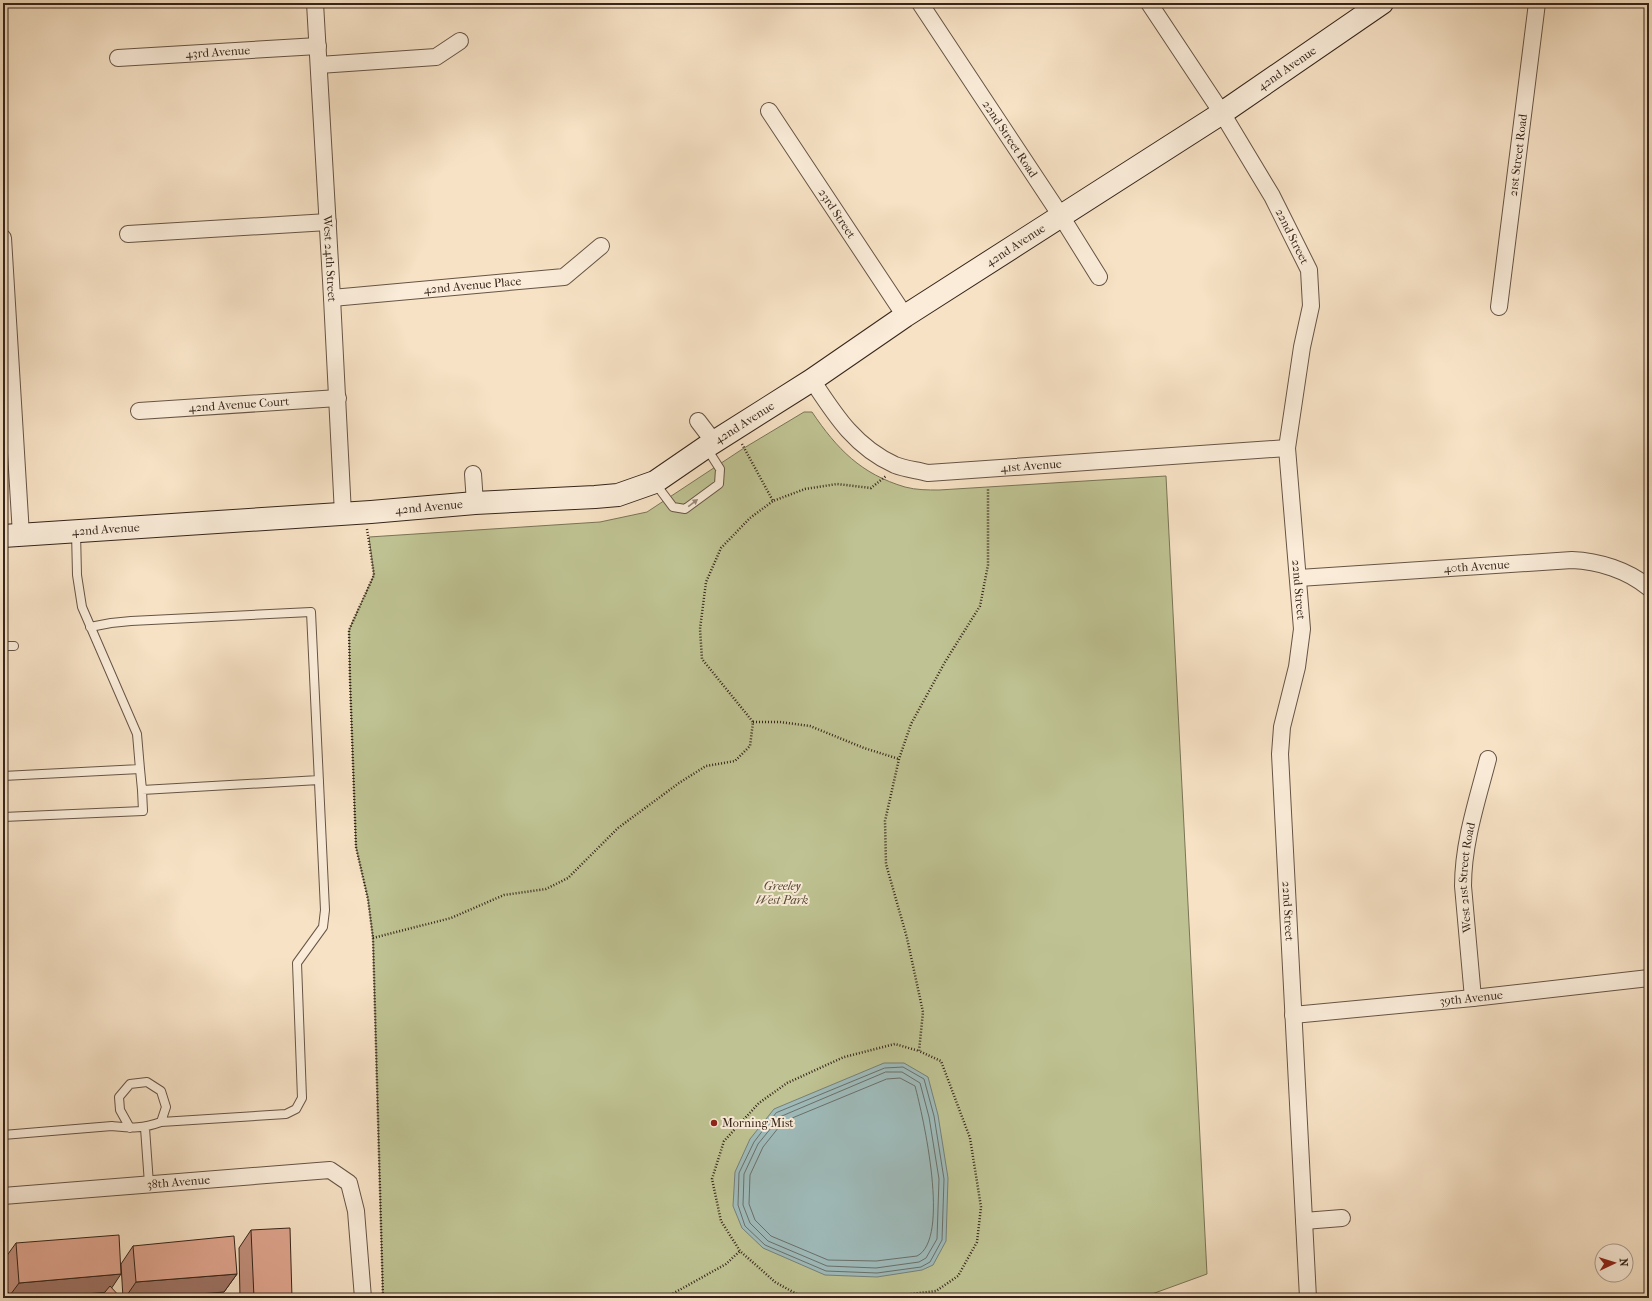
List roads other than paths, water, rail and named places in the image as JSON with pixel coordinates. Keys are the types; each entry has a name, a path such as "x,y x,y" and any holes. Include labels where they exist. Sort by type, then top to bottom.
{"street":[{"name":"West 24th Street","path":"315,3 338,398 353,513"},
{"name":"22nd Street Road","path":"920,3 1061,216 1099,277"},
{"name":"22nd Street","path":"1149,3 1222,113 1272,196 1309,270 1311,306 1302,347 1287,448 1302,628 1297,667 1282,727 1280,754 1308,1298"},
{"name":"21st Street Road","path":"1499,307 1537,3"},
{"name":"42nd Avenue","path":"12,535 353,513 475,502 618,495 655,482 710,444 812,380 905,316 1222,113 1374,5"},
{"path":"319,65 436,57 460,41"},
{"name":"43rd Avenue","path":"118,58 318,46"},
{"name":"23rd Street","path":"769,111 905,316"},
{"path":"128,234 328,222"},
{"path":"3,238 12,535"},
{"name":"42nd Avenue Place","path":"332,298 564,277 601,246"},
{"name":"41st Avenue","path":"812,380 860,444 895,465 928,473 1287,448"},
{"name":"42nd Avenue Court","path":"139,411 338,398"},
{"path":"698,421 710,444"},
{"path":"474,474 475,502"},
{"name":"40th Avenue","path":"1299,578 1572,560 1592,561 1610,567 1643,582 1649,588"},
{"name":"West 21st Street Road","path":"1473,998 1463,886 1463,868 1469,832 1488,759"},
{"name":"39th Avenue","path":"1293,1015 1473,998 1649,978"},
{"name":"38th Avenue","path":"3,1196 330,1170 349,1183 356,1211 363,1298"},
{"path":"1304,1221 1342,1218"}],"lane":[{"path":"655,482 673,507 685,509 718,484 720,469 710,444"},
{"path":"3,817 143,811 137,734 82,607 77,575 76,531"},
{"path":"3,1135 112,1126 145,1128 161,1122 286,1114 296,1109 302,1098 297,963 323,927 325,910 311,612 111,622 90,627"},
{"path":"3,646 14,646"},
{"path":"3,776 140,769"},
{"path":"142,790 319,780"},
{"path":"130,1128 120,1110 119,1097 130,1084 147,1082 161,1091 166,1107 161,1122"},
{"path":"145,1128 149,1184"}],"water":[{"path":"884,1063 904,1063 928,1077 938,1115 948,1178 946,1241 933,1265 922,1270 877,1277 825,1275 763,1248 742,1228 733,1206 735,1172 750,1139 774,1109"}],"place":[{"name":"Morning Mist","path":"714,1123"}],"park label":[{"name":"Greeley West Park","path":"782,893"}]}
